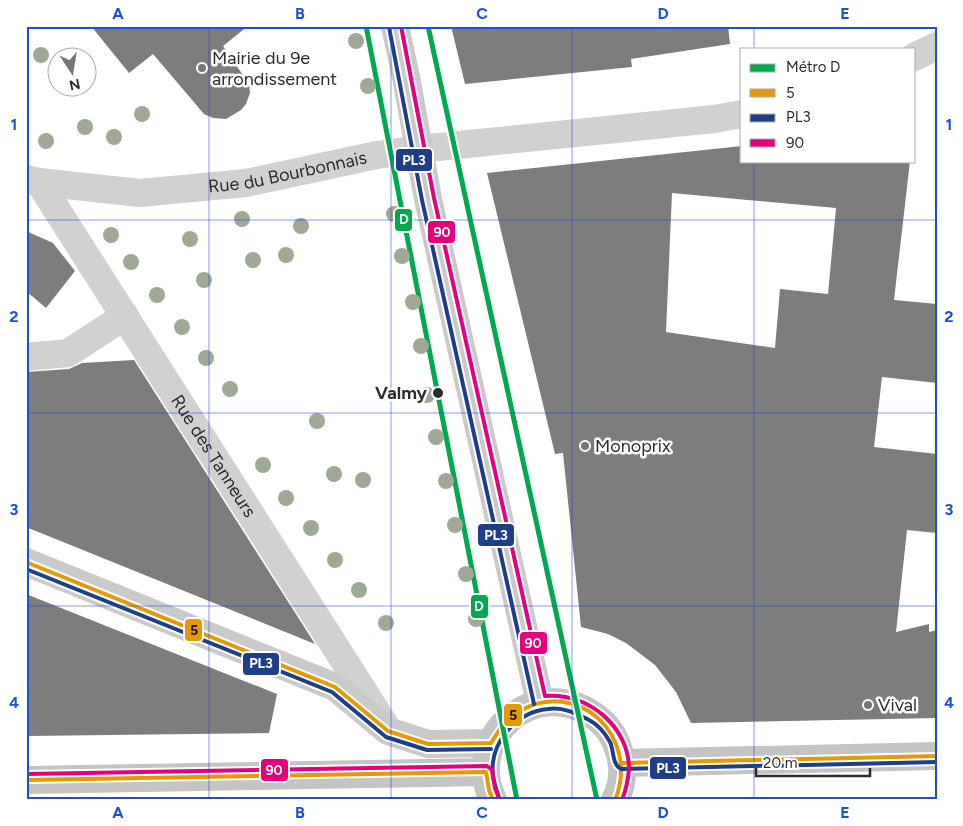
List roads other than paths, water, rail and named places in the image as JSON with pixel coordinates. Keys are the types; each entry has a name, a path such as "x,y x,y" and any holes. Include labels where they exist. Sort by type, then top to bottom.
{"main road":[{"path":"395,26 428,198 540,702"},
{"path":"26,562 335,687 388,731 428,744 491,743"},
{"path":"493,800 486,772 487,757 491,743 502,725 519,711 540,702 563,702 584,708 603,721 616,741 622,763 621,780 615,800"},
{"path":"622,763 937,756"},
{"path":"26,780 486,772"}],"street":[{"path":"916,56 937,46"},
{"name":"Rue du Bourbonnais","path":"33,180 140,192 246,183 377,155 419,149 714,119 740,114"},
{"name":"Rue des Tanneurs","path":"33,180 124,316 388,731"},
{"path":"26,357 68,353 124,316"}],"metro line":[{"name":"D","path":"366,26 517,800"},
{"name":"D","path":"428,26 597,800"}],"place":[{"name":"Mairie du 9e arrondissement","path":"202,68"},
{"name":"Valmy","path":"438,393"},
{"name":"Monoprix","path":"585,446"},
{"name":"Vival","path":"868,705"}]}
